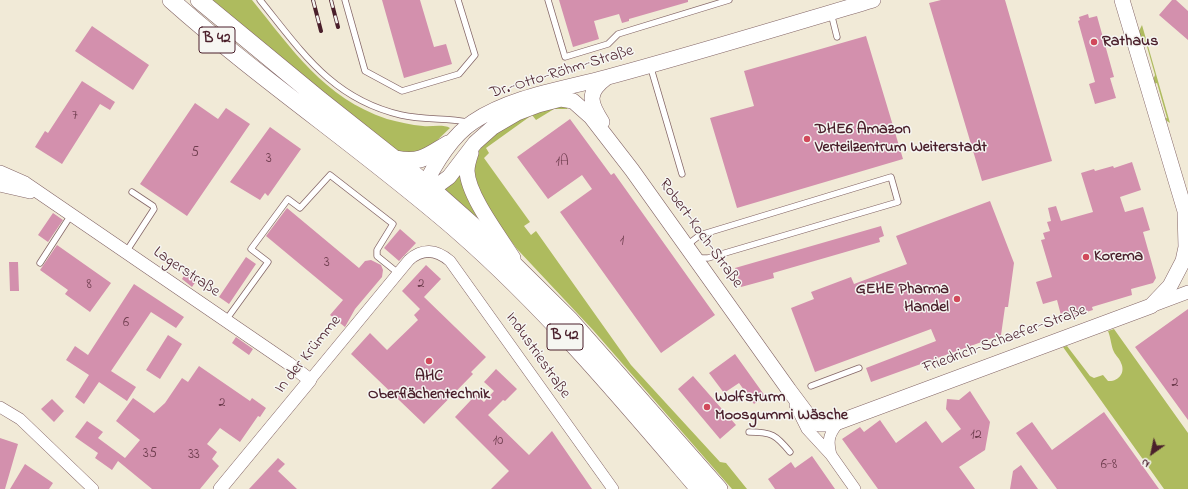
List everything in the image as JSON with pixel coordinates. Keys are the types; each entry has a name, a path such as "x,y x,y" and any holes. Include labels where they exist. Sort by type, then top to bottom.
{"main road":[{"name":"B 42","path":"171,0 265,78 418,198 485,256 544,315 616,393 699,489"},
{"name":"B 42","path":"198,0 319,99 429,186 523,272 580,331 719,489"},
{"name":"Dr.-Otto-Röhm-Straße","path":"418,198 429,186 448,144 485,114 512,104 607,78 873,0"},
{"path":"1122,2 1186,215 1186,247 1183,261 1170,286 1151,306"},
{"path":"607,78 593,91 592,104 632,170"},
{"name":"Dr.-Otto-Röhm-Straße","path":"429,186 450,177 475,142 493,127 524,110 561,100 570,100 577,104"},
{"name":"Robert-Koch-Straße","path":"577,104 591,117 632,170 789,390 814,422 823,425 840,421"},
{"path":"475,142 467,164 467,172 470,183 488,218 523,272"},
{"path":"396,159 418,161 425,159 448,144"},
{"name":"Friedrich-Schaefer-Straße","path":"840,421 1151,306"}],"street":[{"path":"0,168 6,185"},
{"name":"Lagerstraße","path":"0,172 6,185 41,196 71,215 288,362 310,380"},
{"name":"In der Krümme","path":"220,489 398,273 413,256 418,253 428,251"},
{"name":"Industriestraße","path":"428,251 441,254 450,261 613,489"},
{"name":"Friedrich-Schaefer-Straße","path":"1151,306 1186,293"},
{"name":"Robert-Koch-Straße","path":"789,390 803,423 816,441 831,456 855,489"},
{"path":"0,407 20,420 88,487"},
{"path":"831,456 828,438 840,421"}],"lane":[{"path":"260,0 317,69 352,96 376,107 400,114 421,118 472,123"},
{"path":"345,0 365,71 402,91 459,74 475,55 458,0"},
{"path":"548,0 565,57 608,44 618,34 729,0"},
{"path":"831,12 837,37"},
{"path":"650,65 682,174"},
{"path":"226,320 268,262 251,249 288,199 300,208 330,175 393,224 378,250 377,256 398,273"},
{"path":"891,177 898,202 708,258 701,258 691,253 691,242 700,235 891,177"},
{"path":"126,253 154,209 153,206 132,192"},
{"path":"40,263 71,215"},
{"path":"811,386 859,368"},
{"path":"749,432 766,432 775,435 790,452"}],"green space":[{"path":"209,0 252,0 311,70 327,85 365,110 387,119 405,123 423,126 444,126 450,128 426,151 400,153"},
{"path":"1142,25 1170,123 1164,119 1167,118 1157,83 1154,84 1153,80 1155,75 1146,43 1142,43 1139,31"},
{"path":"561,106 568,107 567,109 554,109 536,120 532,115 486,148 489,153 484,158 530,222 524,226 531,235 536,231 631,365 720,462 726,463 747,489 732,489 593,330 517,249 497,222 473,179 477,153 490,137 528,115"},
{"path":"463,163 489,228 442,187"},
{"path":"1114,329 1188,433 1188,489 1164,489 1063,347 1067,346 1090,376 1094,378 1103,375 1108,381 1115,380 1122,373 1122,367 1113,350 1108,331"}],"building":[{"path":"382,0 420,0 434,47 446,44 452,64 404,78"},
{"path":"559,0 688,0 688,2 629,19 629,21 622,23 619,14 594,21 599,39 573,47"},
{"path":"941,0 1005,0 1052,161 982,181 929,3"},
{"path":"1172,0 1176,0 1188,11 1188,40 1159,15"},
{"name":"Rathaus","path":"1088,14 1089,18 1097,16 1114,77 1110,78 1116,98 1095,104 1089,84 1095,82 1078,21 1080,20 1079,17"},
{"path":"92,26 149,65 133,90 75,51"},
{"name":"DHE6 Amazon Verteilzentrum Weiterstadt","path":"866,36 903,159 737,208 710,118 754,106 744,71"},
{"path":"82,81 115,102 110,110 100,104 62,164 35,147 45,131 48,133"},
{"path":"195,103 218,119 226,108 250,124 187,216 140,184"},
{"path":"570,119 611,175 614,173 715,315 661,353 560,212 592,189 582,175 548,199 517,157"},
{"path":"270,127 301,149 268,196 265,193 260,200 230,182"},
{"name":"Korema","path":"1132,162 1141,190 1120,197 1125,212 1143,207 1150,230 1143,232 1156,278 1153,283 1131,289 1132,295 1092,307 1093,310 1062,319 1057,300 1043,304 1036,282 1052,277 1041,240 1045,239 1043,233 1050,231 1047,222 1051,221 1048,208 1056,206 1061,221 1093,212 1081,173 1113,166 1114,168"},
{"path":"990,201 1014,263 1008,307 1005,307 1001,335 871,382 866,368 936,341 931,329 815,372 791,308 814,299 811,292 851,277 854,284 907,264 896,236"},
{"path":"287,208 359,268 365,261 371,260 381,265 383,270 382,277 355,309 345,327 330,315 343,300 266,236"},
{"path":"53,213 63,220 48,242 38,235"},
{"path":"881,226 884,236 879,238 880,242 773,273 774,278 741,287 735,268"},
{"path":"400,229 416,243 399,261 384,248"},
{"path":"57,245 111,283 90,312 65,294 68,290 40,270"},
{"path":"246,257 256,264 229,304 219,297"},
{"path":"9,262 18,262 19,291 10,291"},
{"path":"426,265 441,279 424,297 486,357 471,372 473,374 424,424 351,354 370,333 387,350 418,320 414,315 420,309 402,291"},
{"path":"187,271 198,278 192,287 182,279"},
{"path":"134,284 184,317 176,328 151,312 111,371 136,387 127,401 99,382 84,404 75,397 89,375 66,360 75,346 88,355"},
{"path":"1188,309 1188,420 1135,347"},
{"path":"168,335 182,344 160,379 146,370"},
{"path":"236,337 253,349 249,355 232,343"},
{"path":"735,354 765,396 754,404 739,383 724,393 709,373"},
{"path":"199,366 250,401 252,398 266,408 260,417 258,416 240,442 220,428 207,444 217,452 212,459 219,466 200,489 152,489 118,461 112,470 95,458 98,453 75,437 87,421 103,432 98,438 125,458 140,440 116,421 133,398 154,413 165,403 182,378 188,382"},
{"path":"496,369 517,389 488,415 529,455 552,431 592,489 491,489 509,471 455,417 471,400 469,398 474,393 484,402 494,391 484,382"},
{"name":"Wolfsturm Moosgummi Wäsche","path":"693,376 736,425 720,439 678,389"},
{"path":"970,391 990,422 985,450 959,467 975,489 878,489 842,439 860,427 864,432 880,420 896,443 926,421 942,443 961,429 946,409 947,399 959,400"},
{"path":"52,399 64,411 54,422 41,409"},
{"path":"1104,412 1159,489 1057,489 1016,433 1032,422 1052,450"},
{"path":"0,438 18,444 5,489 0,489"},
{"path":"812,456 835,489 775,489 768,479 791,462 795,468"},
{"path":"278,458 285,464 278,471 297,489 249,489"},
{"path":"25,464 53,483 49,489 10,489"},
{"path":"1021,465 1038,489 1010,489 1013,471"}],"railway":[{"path":"313,0 321,31"},
{"path":"331,0 338,27"}],"place":[{"name":"Rathaus","path":"1094,42"},
{"name":"DHE6 Amazon Verteilzentrum Weiterstadt","path":"807,139"},
{"name":"Korema","path":"1086,257"},
{"name":"GEHE Pharma Handel","path":"957,299"},
{"name":"AHC Oberflächentechnik","path":"429,361"},
{"name":"Wolfsturm Moosgummi Wäsche","path":"707,407"}]}
